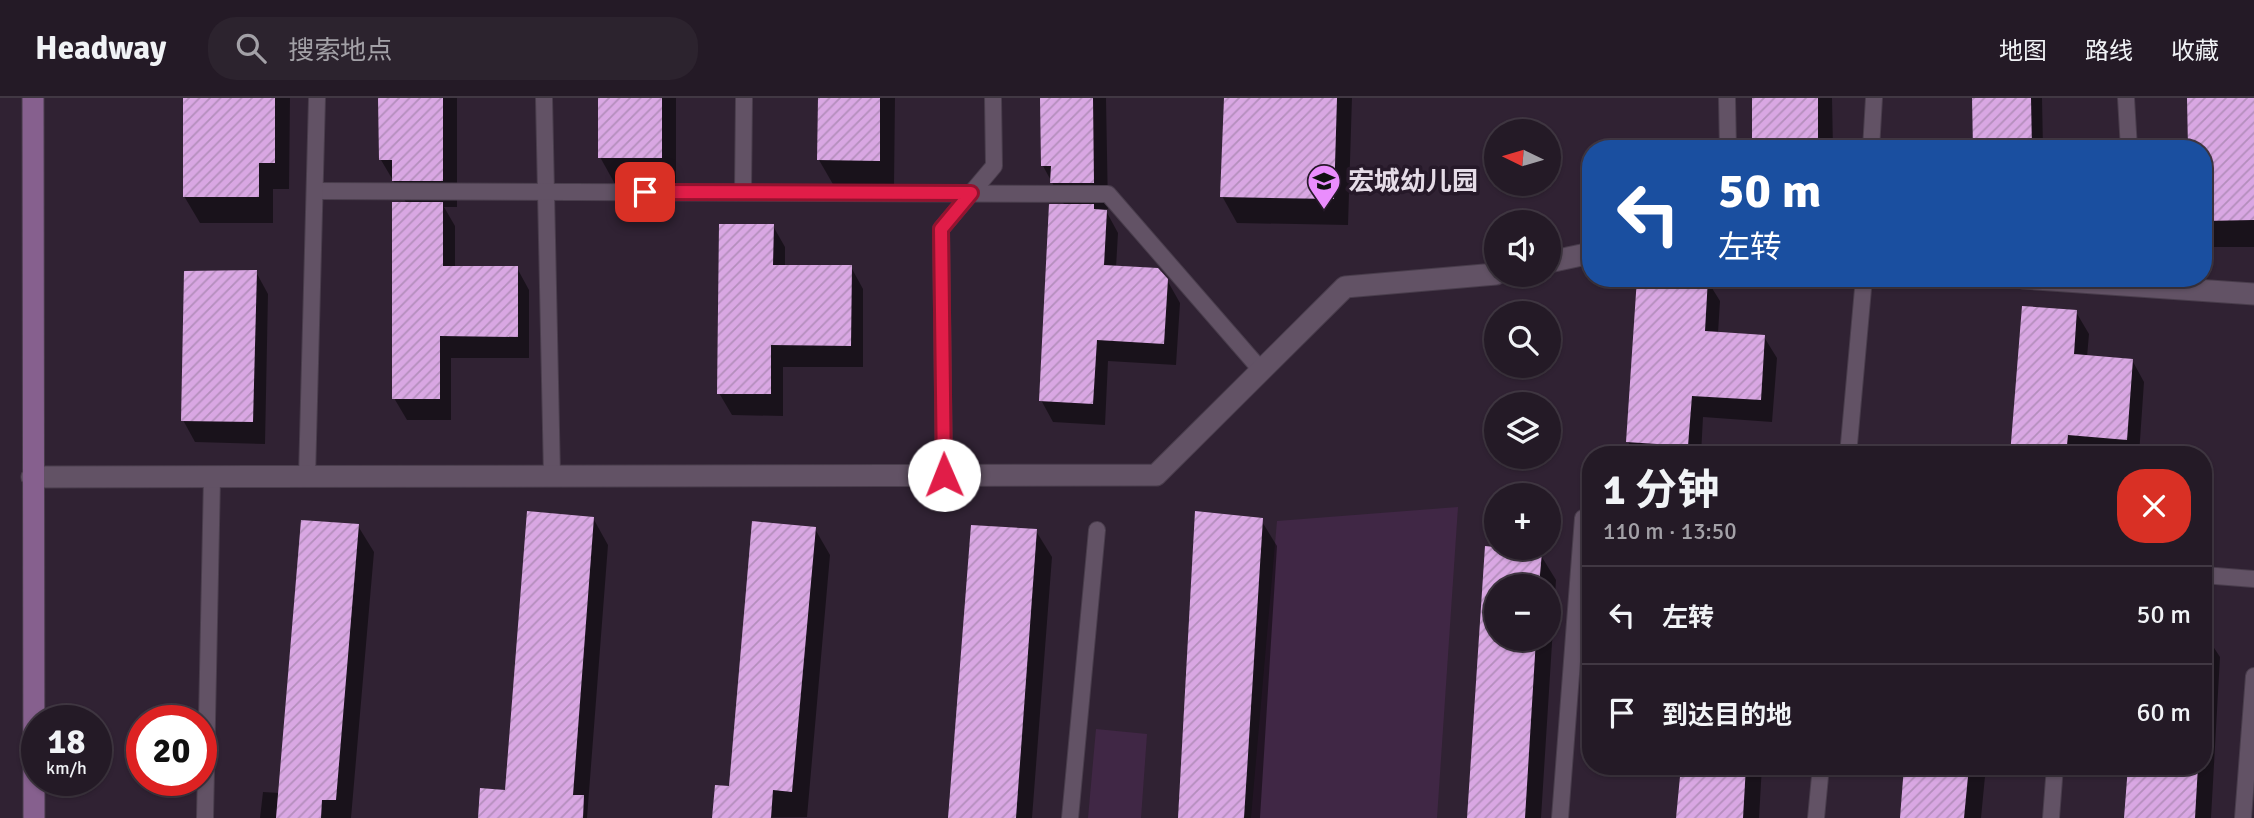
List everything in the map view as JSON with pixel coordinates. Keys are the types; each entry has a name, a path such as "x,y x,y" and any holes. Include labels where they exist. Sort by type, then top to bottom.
{"street":[{"path":"33,98 34,818"},
{"path":"1561,259 1582,255"},
{"path":"32,477 1156,475 1345,287 1484,275"},
{"path":"2184,287 2254,294"}],"lane":[{"path":"307,477 317,98"},
{"path":"544,98 552,476"},
{"path":"743,192 744,98"},
{"path":"944,475 941,229 994,166 993,98"},
{"path":"1727,98 1728,140"},
{"path":"1872,140 1874,98"},
{"path":"2126,98 2128,140"},
{"path":"315,191 1108,194 1261,370"},
{"path":"1849,446 1863,287"},
{"path":"205,818 212,477"},
{"path":"1070,818 1097,530"},
{"path":"1560,818 1582,531"},
{"path":"2212,576 2254,579"},
{"path":"2243,818 2254,676"},
{"path":"1816,818 1820,775"},
{"path":"2051,818 2054,775"}],"shaded area":[{"path":"1458,507 1437,818 1251,818 1277,521"},
{"path":"1096,729 1147,734 1141,818 1088,818"}],"building":[{"path":"183,98 275,98 275,163 259,163 259,197 183,197"},
{"path":"378,98 443,98 443,181 392,181 392,160 379,160"},
{"path":"598,98 662,98 662,158 598,158"},
{"path":"818,98 880,98 880,161 817,160"},
{"path":"1040,98 1093,98 1094,183 1050,183 1051,166 1041,166"},
{"path":"1224,98 1337,98 1334,199 1220,197"},
{"path":"1752,98 1818,98 1818,140 1752,140"},
{"path":"1972,98 2031,98 2032,140 1973,140"},
{"path":"2187,98 2254,98 2254,220 2212,221 2212,140 2188,140"},
{"path":"392,202 443,202 443,266 518,266 518,337 440,336 440,399 392,399"},
{"path":"1049,204 1094,204 1094,209 1107,210 1104,265 1158,268 1168,279 1164,344 1097,340 1093,404 1039,401"},
{"path":"719,224 774,224 773,265 852,265 851,346 771,345 771,394 717,394"},
{"path":"257,270 253,422 181,421 184,271"},
{"path":"1636,287 1707,287 1705,331 1765,335 1761,400 1692,396 1688,446 1626,442"},
{"path":"2022,306 2077,310 2074,354 2133,359 2127,440 2068,435 2067,446 2011,446"},
{"path":"527,511 594,517 573,795 584,795 583,818 478,818 480,788 505,790"},
{"path":"1195,511 1263,518 1244,818 1178,818"},
{"path":"301,520 359,524 336,800 322,800 321,818 276,818"},
{"path":"752,521 816,527 792,792 773,790 771,818 712,818 715,785 729,786"},
{"path":"971,525 1037,529 1016,818 948,818"},
{"path":"1484,560 1541,560 1540,574 1484,574 1484,651 1535,651 1525,818 1467,818"},
{"path":"1680,775 1745,775 1743,818 1676,818"},
{"path":"1903,775 1968,775 1964,818 1900,818"},
{"path":"2127,775 2197,775 2195,818 2124,818"}],"place":[{"name":"宏城幼儿园","path":"1324,211"}],"route":[{"path":"645,192 971,193 941,229 944,475"}]}
